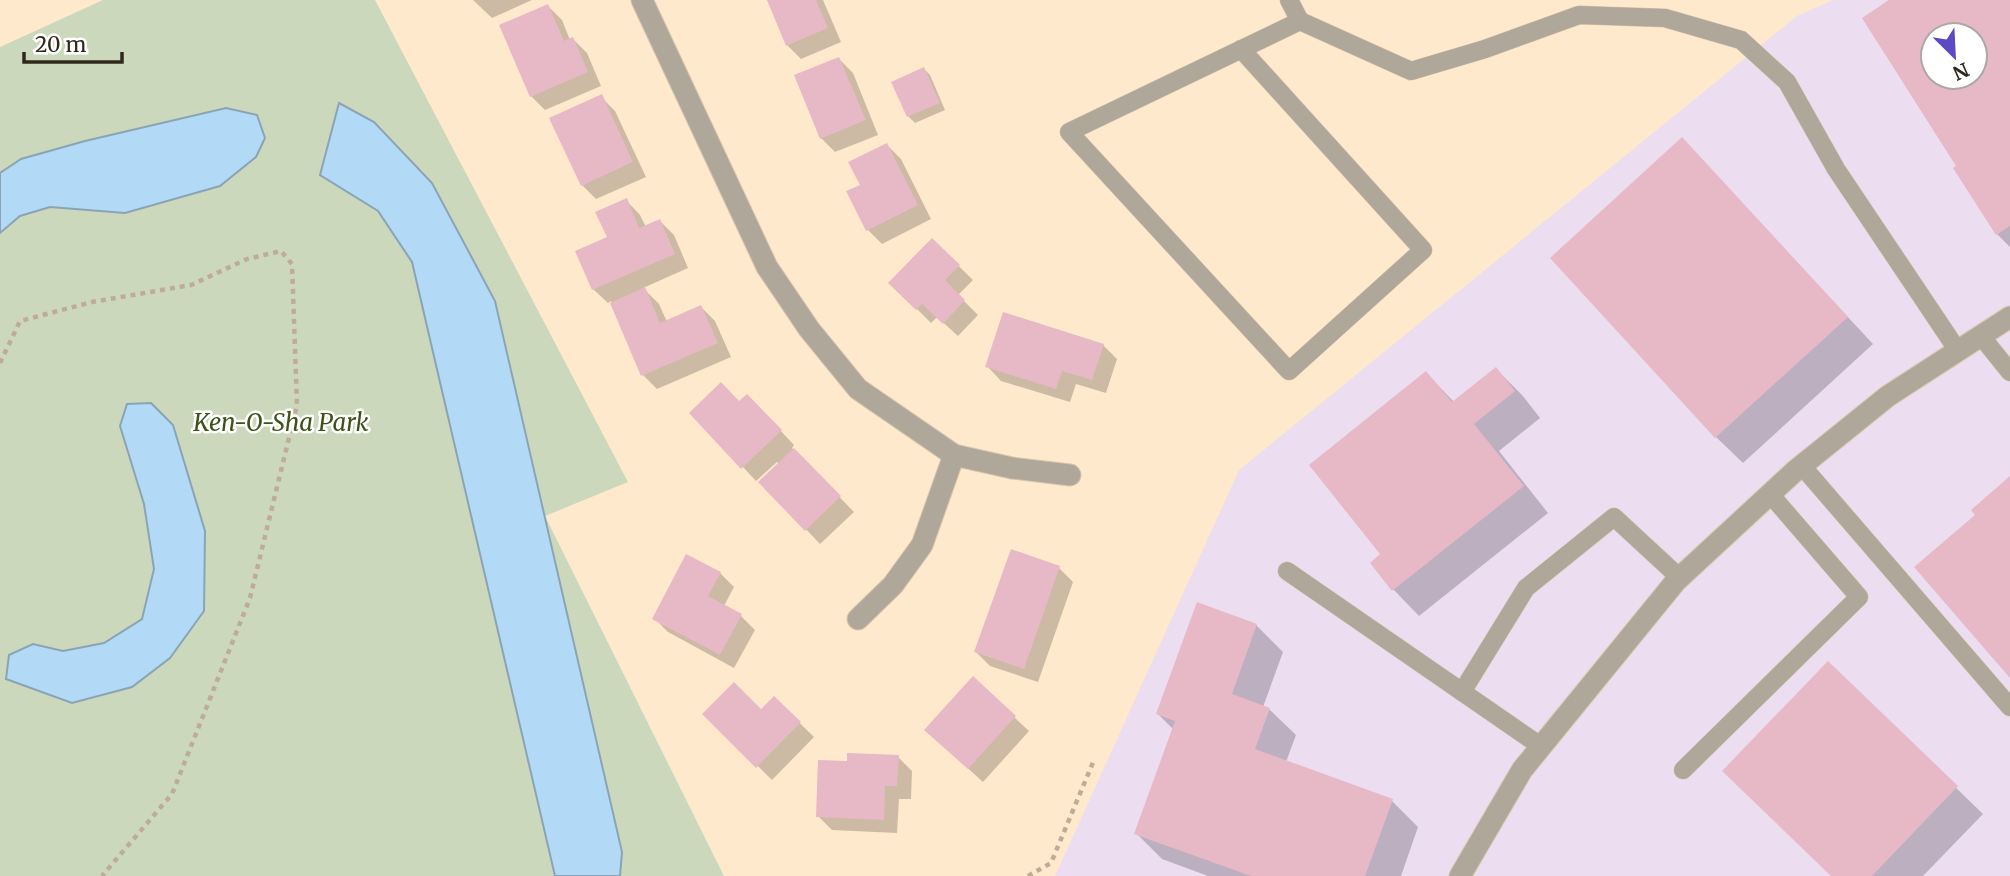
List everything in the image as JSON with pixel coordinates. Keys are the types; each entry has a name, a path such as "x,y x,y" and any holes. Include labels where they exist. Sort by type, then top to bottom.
{"street":[{"path":"642,0 767,267 809,329 858,389 954,455 1012,468 1070,475"},
{"path":"1460,876 1522,770 1680,578 1802,466 1888,396 2010,317"},
{"path":"858,619 893,585 922,545 954,455"}],"lane":[{"path":"1289,0 1300,20 1411,71 1578,15 1665,18 1741,40 1787,82 1836,169 1958,351"},
{"path":"1241,49 1423,250 1289,370 1069,132 1300,20"},
{"path":"1981,336 2010,372"},
{"path":"1802,466 2010,707"},
{"path":"1683,770 1859,597 1770,494"},
{"path":"1462,692 1526,588 1614,517 1680,578"},
{"path":"1287,571 1542,747"}],"path":[{"path":"0,363 20,321 92,302 191,285 247,259 281,251 292,264 297,405 250,598 172,794 102,876"},
{"path":"1028,876 1051,863 1094,760"}],"shaded area":[{"path":"1833,0 2010,0 2010,876 1055,876 1239,470 1797,16"}],"green space":[{"name":"Ken-O-Sha Park","path":"103,0 375,0 628,482 545,516 724,876 0,876 0,47"}],"water":[{"path":"339,103 374,122 432,183 495,301 622,852 620,876 555,876 412,262 378,211 320,175"},
{"path":"226,108 257,115 265,138 256,157 220,186 125,213 50,207 20,216 0,233 0,173 21,159"},
{"path":"151,403 173,425 205,531 204,611 170,658 132,687 72,703 6,679 9,655 33,644 63,651 104,643 142,619 154,569 144,504 120,426 127,404"}],"building":[{"path":"767,0 816,0 828,28 786,46"},
{"path":"1889,0 2010,0 2010,226 1996,235 1953,168 1956,166 1862,18"},
{"path":"548,4 564,41 573,37 588,72 530,97 499,25"},
{"path":"839,57 866,120 820,139 794,75"},
{"path":"924,67 940,103 907,117 891,82"},
{"path":"602,94 633,162 581,186 549,118"},
{"path":"1682,137 1848,317 1715,438 1550,258"},
{"path":"887,143 918,205 866,231 846,191 860,185 848,162"},
{"path":"627,198 639,228 660,219 675,254 592,290 575,251 607,237 595,212"},
{"path":"932,238 960,265 945,280 965,300 943,324 922,304 916,310 888,283"},
{"path":"645,287 660,323 701,305 718,343 641,376 610,303"},
{"path":"1003,312 1104,344 1092,380 1062,371 1056,389 985,367"},
{"path":"1496,367 1515,391 1474,424 1524,486 1392,591 1370,563 1380,554 1309,465 1426,371 1452,402"},
{"path":"721,382 739,401 747,394 782,430 741,469 689,413"},
{"path":"794,448 841,496 805,531 758,482"},
{"path":"2010,476 2010,678 1914,567 1975,515 1971,510"},
{"path":"1011,549 1060,566 1024,669 974,652"},
{"path":"686,554 721,572 708,596 742,614 720,655 652,619"},
{"path":"1197,602 1257,624 1232,694 1270,708 1255,749 1393,799 1365,876 1251,876 1134,834 1175,721 1156,714"},
{"path":"1828,661 1958,786 1872,876 1831,876 1722,771"},
{"path":"973,676 1016,716 968,769 924,730"},
{"path":"734,682 761,709 774,696 801,722 756,768 702,714"},
{"path":"847,753 899,755 897,786 885,786 884,820 816,817 818,760 847,761"}]}
